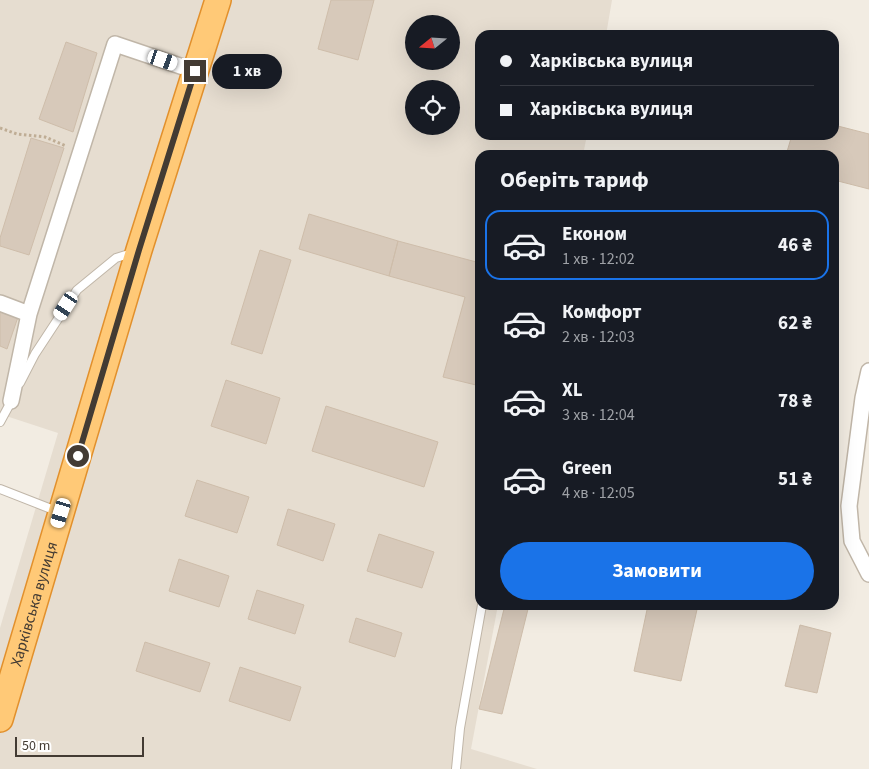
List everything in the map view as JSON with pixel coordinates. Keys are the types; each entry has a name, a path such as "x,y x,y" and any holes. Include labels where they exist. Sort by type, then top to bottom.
{"highway":[{"name":"Харківська вулиця","path":"0,719 139,250 218,0"}],"street":[{"path":"11,402 29,314 115,44 195,71"},
{"path":"0,303 29,314"},
{"path":"869,371 849,506 852,541 869,574"}],"lane":[{"path":"0,422 34,354 77,290 116,258 139,250"},
{"path":"0,489 61,513"},
{"path":"456,769 460,728 481,610"}],"path":[{"path":"0,128 16,134 45,138 80,152"}],"shaded area":[{"path":"0,0 612,0 607,30 475,30 475,140 586,140 584,150 475,150 475,610 497,610 471,749 537,769 0,769 0,628 58,433 0,414"}],"building":[{"path":"331,0 374,0 358,60 318,49"},
{"path":"66,42 97,53 73,132 39,119"},
{"path":"839,126 869,134 869,189 839,181 839,150 788,150 790,140 839,140"},
{"path":"31,138 64,148 29,255 0,246 0,238"},
{"path":"309,214 398,241 389,276 299,249"},
{"path":"398,241 475,262 475,385 443,377 465,297 389,276"},
{"path":"260,250 291,260 262,354 231,344"},
{"path":"0,311 18,317 7,349 0,346"},
{"path":"226,380 280,398 266,444 211,426"},
{"path":"326,406 438,442 424,487 312,451"},
{"path":"197,480 249,497 237,533 185,516"},
{"path":"288,509 335,524 323,561 277,545"},
{"path":"379,534 434,552 422,588 367,571"},
{"path":"179,559 229,576 219,607 169,591"},
{"path":"257,590 304,605 295,634 248,619"},
{"path":"504,610 528,610 502,714 479,709"},
{"path":"647,610 697,610 681,681 634,671"},
{"path":"356,618 402,633 395,657 349,642"},
{"path":"800,625 831,633 817,693 785,686"},
{"path":"145,642 210,663 200,692 136,671"},
{"path":"240,667 301,687 290,721 229,701"}],"route":[{"path":"78,456 139,250 195,71"}]}
